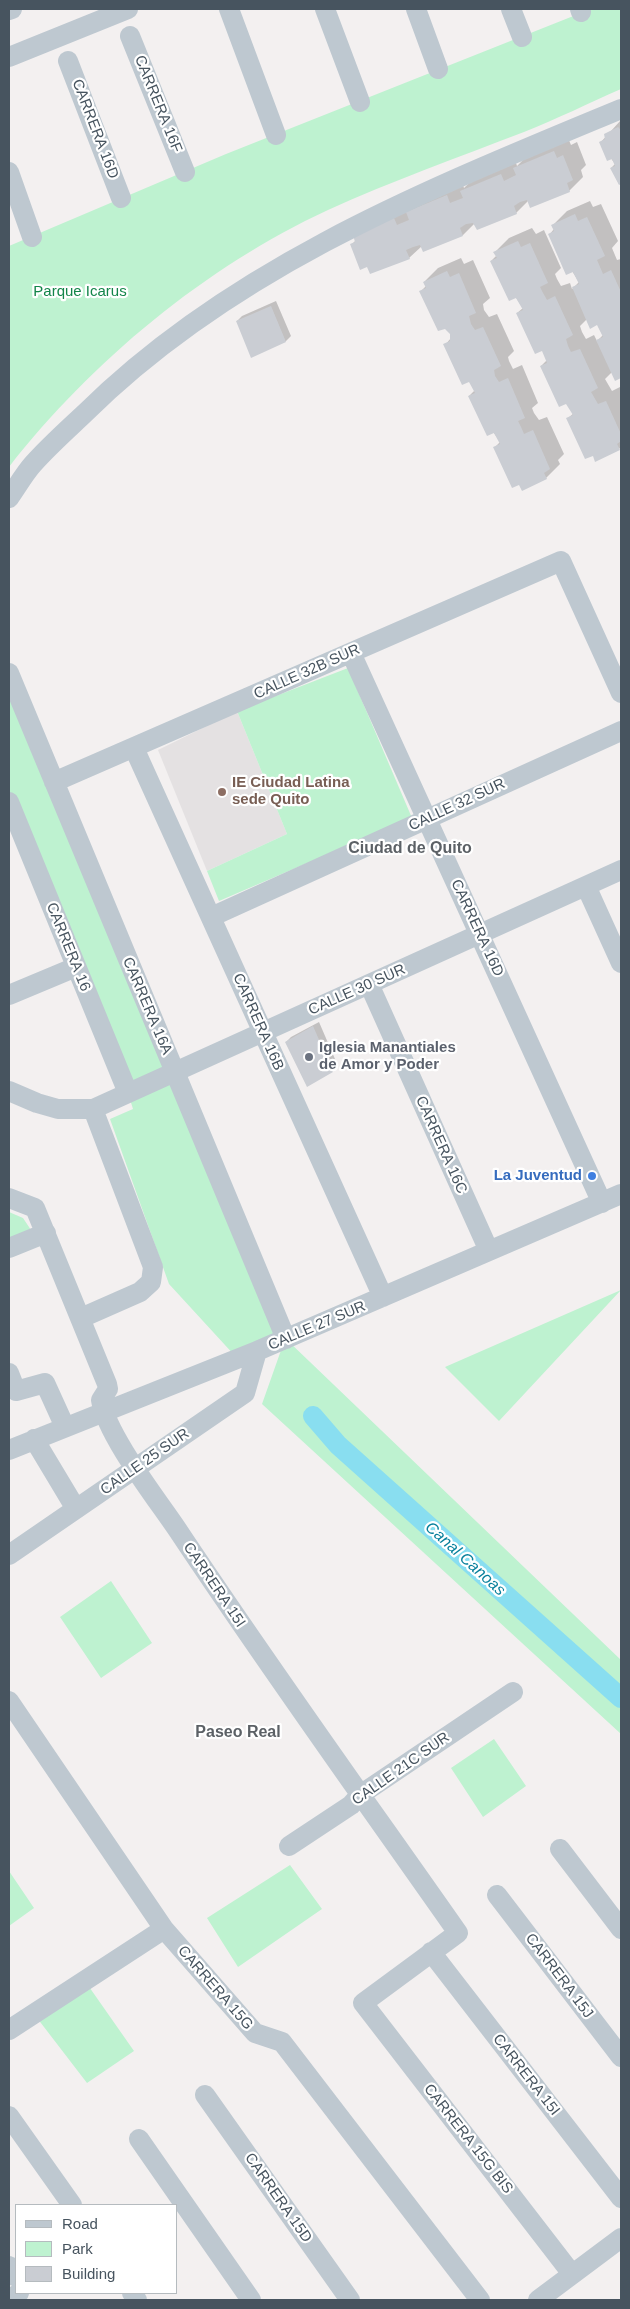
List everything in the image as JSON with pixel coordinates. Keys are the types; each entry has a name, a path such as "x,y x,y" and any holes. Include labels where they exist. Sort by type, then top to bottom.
{"street":[{"path":"9,57 128,9"},
{"path":"229,9 276,135"},
{"path":"325,9 360,102"},
{"path":"416,9 438,69"},
{"path":"511,9 522,37"},
{"name":"CARRERA 16F","path":"130,36 186,172"},
{"name":"CARRERA 16D","path":"68,61 121,198"},
{"path":"9,498 32,465 108,390 172,337 237,292 314,246 399,204 621,109"},
{"path":"9,172 32,237"},
{"name":"CALLE 32B SUR","path":"54,782 560,561 621,693"},
{"name":"CARRERA 16D","path":"351,653 602,1203"},
{"name":"CARRERA 16A","path":"9,673 286,1339"},
{"name":"CALLE 32 SUR","path":"211,917 621,730"},
{"name":"CARRERA 16B","path":"134,748 383,1297"},
{"name":"CARRERA 16","path":"9,802 128,1093"},
{"name":"CALLE 30 SUR","path":"92,1109 621,870"},
{"path":"586,886 621,963"},
{"path":"9,995 76,966"},
{"name":"CARRERA 16C","path":"369,984 489,1251"},
{"path":"9,1091 58,1110 92,1109 153,1267 151,1282 140,1292 80,1318"},
{"name":"CALLE 27 SUR","path":"9,1450 257,1352 621,1194"},
{"path":"9,1198 35,1208 46,1233 107,1384 108,1389 101,1400 103,1412"},
{"path":"9,1248 46,1233"},
{"name":"CALLE 25 SUR","path":"9,1556 244,1392 257,1352"},
{"path":"9,1373 16,1390 45,1383 65,1427"},
{"name":"CARRERA 15I","path":"103,1412 136,1468 223,1599 458,1933 432,1952 621,2198"},
{"path":"34,1439 76,1509"},
{"name":"CALLE 21C SUR","path":"289,1846 351,1805 360,1795 513,1692"},
{"name":"CARRERA 15G","path":"9,1701 164,1930 255,2033 282,2042 480,2300"},
{"path":"560,1849 621,1929"},
{"name":"CARRERA 15J","path":"497,1895 621,2057"},
{"path":"9,2030 164,1930"},
{"name":"CARRERA 15G BIS","path":"432,1952 363,2003 572,2274"},
{"name":"CARRERA 15D","path":"205,2095 350,2300"},
{"path":"9,2116 71,2204"},
{"path":"140,2140 251,2300"},
{"path":"538,2300 621,2238"}],"shaded area":[{"name":"IE Ciudad Latina sede Quito","path":"237,711 287,834 207,871 158,750"}],"green space":[{"name":"Parque Icarus","path":"591,9 621,9 621,89 536,127 352,199 282,233 238,259 195,288 114,354 41,428 9,467 9,246 226,154"},
{"path":"348,668 412,818 219,901 207,871 287,834 237,711"},
{"path":"9,687 286,1339 621,1660 621,1734 262,1404 285,1339 236,1357 169,1284 110,1119 133,1109 128,1093 9,802"},
{"path":"9,1212 23,1218 31,1230 9,1238"},
{"path":"621,1290 499,1421 445,1367"},
{"path":"111,1581 152,1643 101,1678 60,1617"},
{"path":"494,1739 526,1786 483,1817 451,1768"},
{"path":"290,1865 322,1909 238,1967 207,1918"},
{"path":"9,1871 34,1908 9,1926"},
{"path":"85,1981 134,2051 87,2083 34,2014"}],"building":[{"path":"618,127 621,130 621,184 619,185 610,168 615,166 612,159 607,161 599,142 605,139 604,134"},
{"path":"554,151 557,158 563,155 573,180 567,183 570,192 530,208 527,200 520,202 514,206 517,214 477,230 473,223 466,224 460,228 463,236 423,252 420,245 406,250 410,259 370,274 367,267 360,270 350,244 355,242 353,235 394,218 397,225 409,220 406,212 447,195 450,203 463,198 460,191 501,174 504,181 516,175 513,168"},
{"path":"575,214 578,221 587,217 605,256 597,260 603,274 611,270 621,292 621,378 615,381 596,340 603,337 597,325 590,329 572,287 579,284 573,272 566,275 548,234 554,231 551,225"},
{"path":"518,241 521,247 530,243 548,283 540,287 547,300 555,296 573,335 566,339 568,346 571,352 580,349 598,388 591,392 598,404 606,401 621,434 621,441 617,444 620,450 595,462 593,456 585,459 566,418 573,415 566,404 559,407 540,366 547,363 542,351 535,354 516,313 523,310 516,298 509,301 490,261 497,258 493,252"},
{"path":"447,271 450,277 459,273 476,313 469,316 471,324 475,330 483,327 501,366 494,370 495,376 499,382 508,378 525,418 518,421 524,434 533,430 550,469 544,473 547,479 522,491 519,485 512,488 493,447 500,444 494,433 487,436 468,396 475,393 469,382 462,385 443,344 450,341 450,334 445,329 438,331 419,291 426,288 423,282"},
{"path":"271,306 286,342 251,358 236,321"},
{"name":"Iglesia Manantiales de Amor y Poder","path":"313,1026 333,1072 307,1087 285,1042"}],"waterway":[{"name":"Canal Canoas","path":"313,1416 338,1445 621,1698"}],"place":[{"name":"IE Ciudad Latina sede Quito","path":"222,792"},
{"name":"Iglesia Manantiales de Amor y Poder","path":"309,1057"},
{"name":"La Juventud","path":"592,1176"}],"district":[{"name":"Ciudad de Quito","path":"410,849"},
{"name":"Paseo Real","path":"238,1733"}]}
